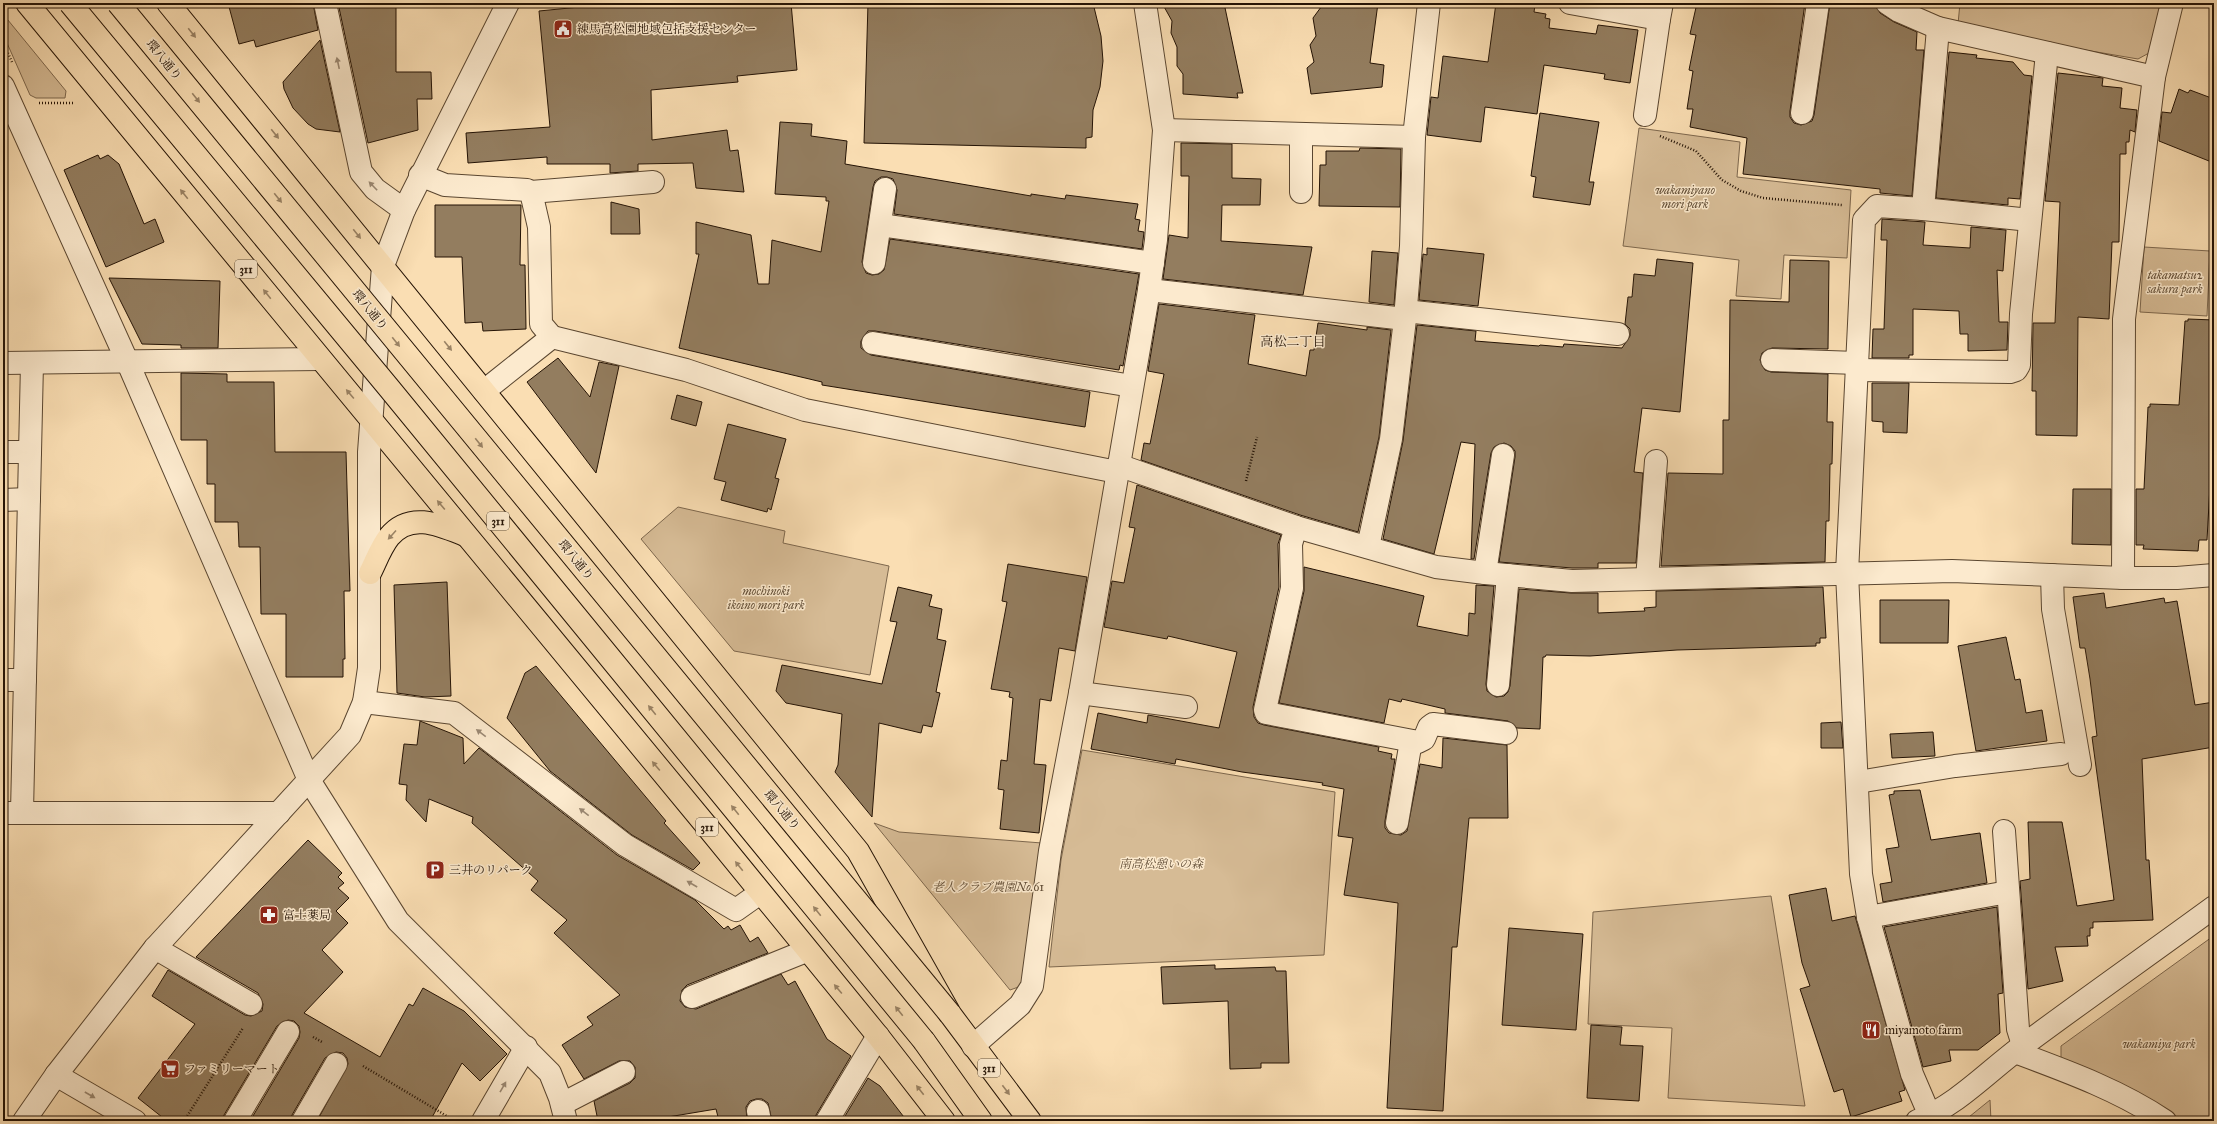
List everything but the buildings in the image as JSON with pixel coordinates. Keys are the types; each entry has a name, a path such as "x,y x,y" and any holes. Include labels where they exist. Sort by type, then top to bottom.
{"main road":[{"name":"311","path":"27,3 466,535 806,951 878,1036 944,1121"},
{"name":"311","path":"70,3 389,388 924,1041 981,1121"},
{"name":"環八通り","path":"118,3 950,1014 1030,1121"},
{"path":"168,3 384,266 858,851 950,1014"},
{"path":"370,572 388,538 397,529 411,522 426,521 466,535"}],"street":[{"path":"325,3 361,172 375,189 404,210"},
{"path":"24,1121 56,1076 155,948 350,734 364,702 369,668 370,419 384,266 404,210 420,175 508,3"},
{"path":"973,1046 1020,1005 1032,986 1050,851 1080,693 1149,290 1153,263 1164,130 1145,3"},
{"path":"1368,547 1391,439 1405,315 1411,246 1414,137 1429,3"},
{"path":"1570,3 1661,11 1645,115"},
{"path":"1802,113 1818,3"},
{"path":"1887,3 1899,11 1938,28 2154,77"},
{"path":"2123,578 2124,319 2154,77 2172,3"},
{"path":"1923,209 1938,28"},
{"path":"1772,360 1857,366 2010,372 2016,370 2019,365 2021,314 2047,53"},
{"path":"3,86 128,363 309,780 398,921 526,1047 550,1073 564,1112 624,1072"},
{"path":"1164,130 1414,137"},
{"path":"1301,134 1302,192"},
{"path":"420,175 445,185 527,190 531,192 652,182"},
{"path":"874,263 885,189"},
{"path":"531,192 539,227 541,324 552,337 686,370 805,410 1118,469 1240,506 1296,527 1436,567 1572,581 1952,571 2123,578 2176,578 2214,575"},
{"path":"2030,220 1923,209 1877,206 1864,220 1847,573 1858,782 1861,874 1868,917 1923,1118 1972,1088 2019,1048 2214,907"},
{"path":"880,225 1153,263"},
{"path":"1149,290 1618,334"},
{"path":"484,391 552,337"},
{"path":"873,343 1132,386"},
{"path":"3,363 128,363 320,359"},
{"path":"32,363 25,680 13,812 279,813"},
{"path":"3,452 30,452"},
{"path":"1485,573 1503,455"},
{"path":"1647,579 1656,461"},
{"path":"3,500 29,500"},
{"path":"1296,527 1291,544 1292,588 1265,710 1266,713 1422,742 1429,727 1433,724 1506,733"},
{"path":"1498,685 1508,575"},
{"path":"1858,782 1955,766 2071,760 2053,609 2052,575"},
{"path":"3,680 25,680"},
{"path":"1080,693 1186,707"},
{"path":"364,702 454,713 632,848 736,910 760,893"},
{"path":"1397,823 1411,741"},
{"path":"2004,831 2019,1048"},
{"path":"1868,917 2008,892"},
{"path":"155,948 251,1004"},
{"path":"692,997 806,951"},
{"path":"235,1121 288,1032"},
{"path":"827,1121 878,1036"},
{"path":"484,1121 526,1047"},
{"path":"2019,1048 2147,1109 2165,1121"},
{"path":"303,1121 336,1064"},
{"path":"56,1076 135,1121"}],"path":[{"path":"1645,115 1650,129 1664,138 1696,151 1722,180 1741,192 1763,198 1850,206 1871,212"},
{"path":"1240,506 1257,437"},
{"path":"184,1121 243,1027"}],"green space":[{"path":"1960,3 2161,3 2149,53 2138,59 2038,42 1958,24"},
{"path":"3,14 66,91 65,98 36,98 30,95 3,34"},
{"name":"wakamiyano mori park","path":"1639,128 1740,142 1737,177 1851,190 1847,258 1784,255 1781,299 1736,296 1739,260 1623,246"},
{"name":"takamatsu2 sakura park","path":"2144,247 2210,251 2207,316 2140,312"},
{"name":"mochinoki ikoino mori park","path":"678,507 785,531 783,543 889,566 870,675 734,651 641,539"},
{"name":"南高松憩いの森","path":"1082,750 1335,792 1324,955 1049,967 1061,860"},
{"name":"老人クラブ農園No.61","path":"874,823 899,832 1042,843 1024,985 1010,990"},
{"path":"1771,896 1805,1106 1668,1098 1672,1028 1588,1024 1593,912"},
{"name":"wakamiya park","path":"2212,937 2214,938 2214,1121 2180,1121 2158,1104 2061,1058 2061,1046"},
{"path":"1990,1100 1991,1121 1964,1121"}],"place":[{"name":"練馬高松園地域包括支援センター","path":"563,29"},
{"name":"三井のリパーク","path":"435,870"},
{"name":"富士薬局","path":"269,915"},
{"name":"miyamoto farm","path":"1871,1030"},
{"name":"ファミリーマート","path":"170,1069"}],"district":[{"name":"高松二丁目","path":"1293,342"}]}
